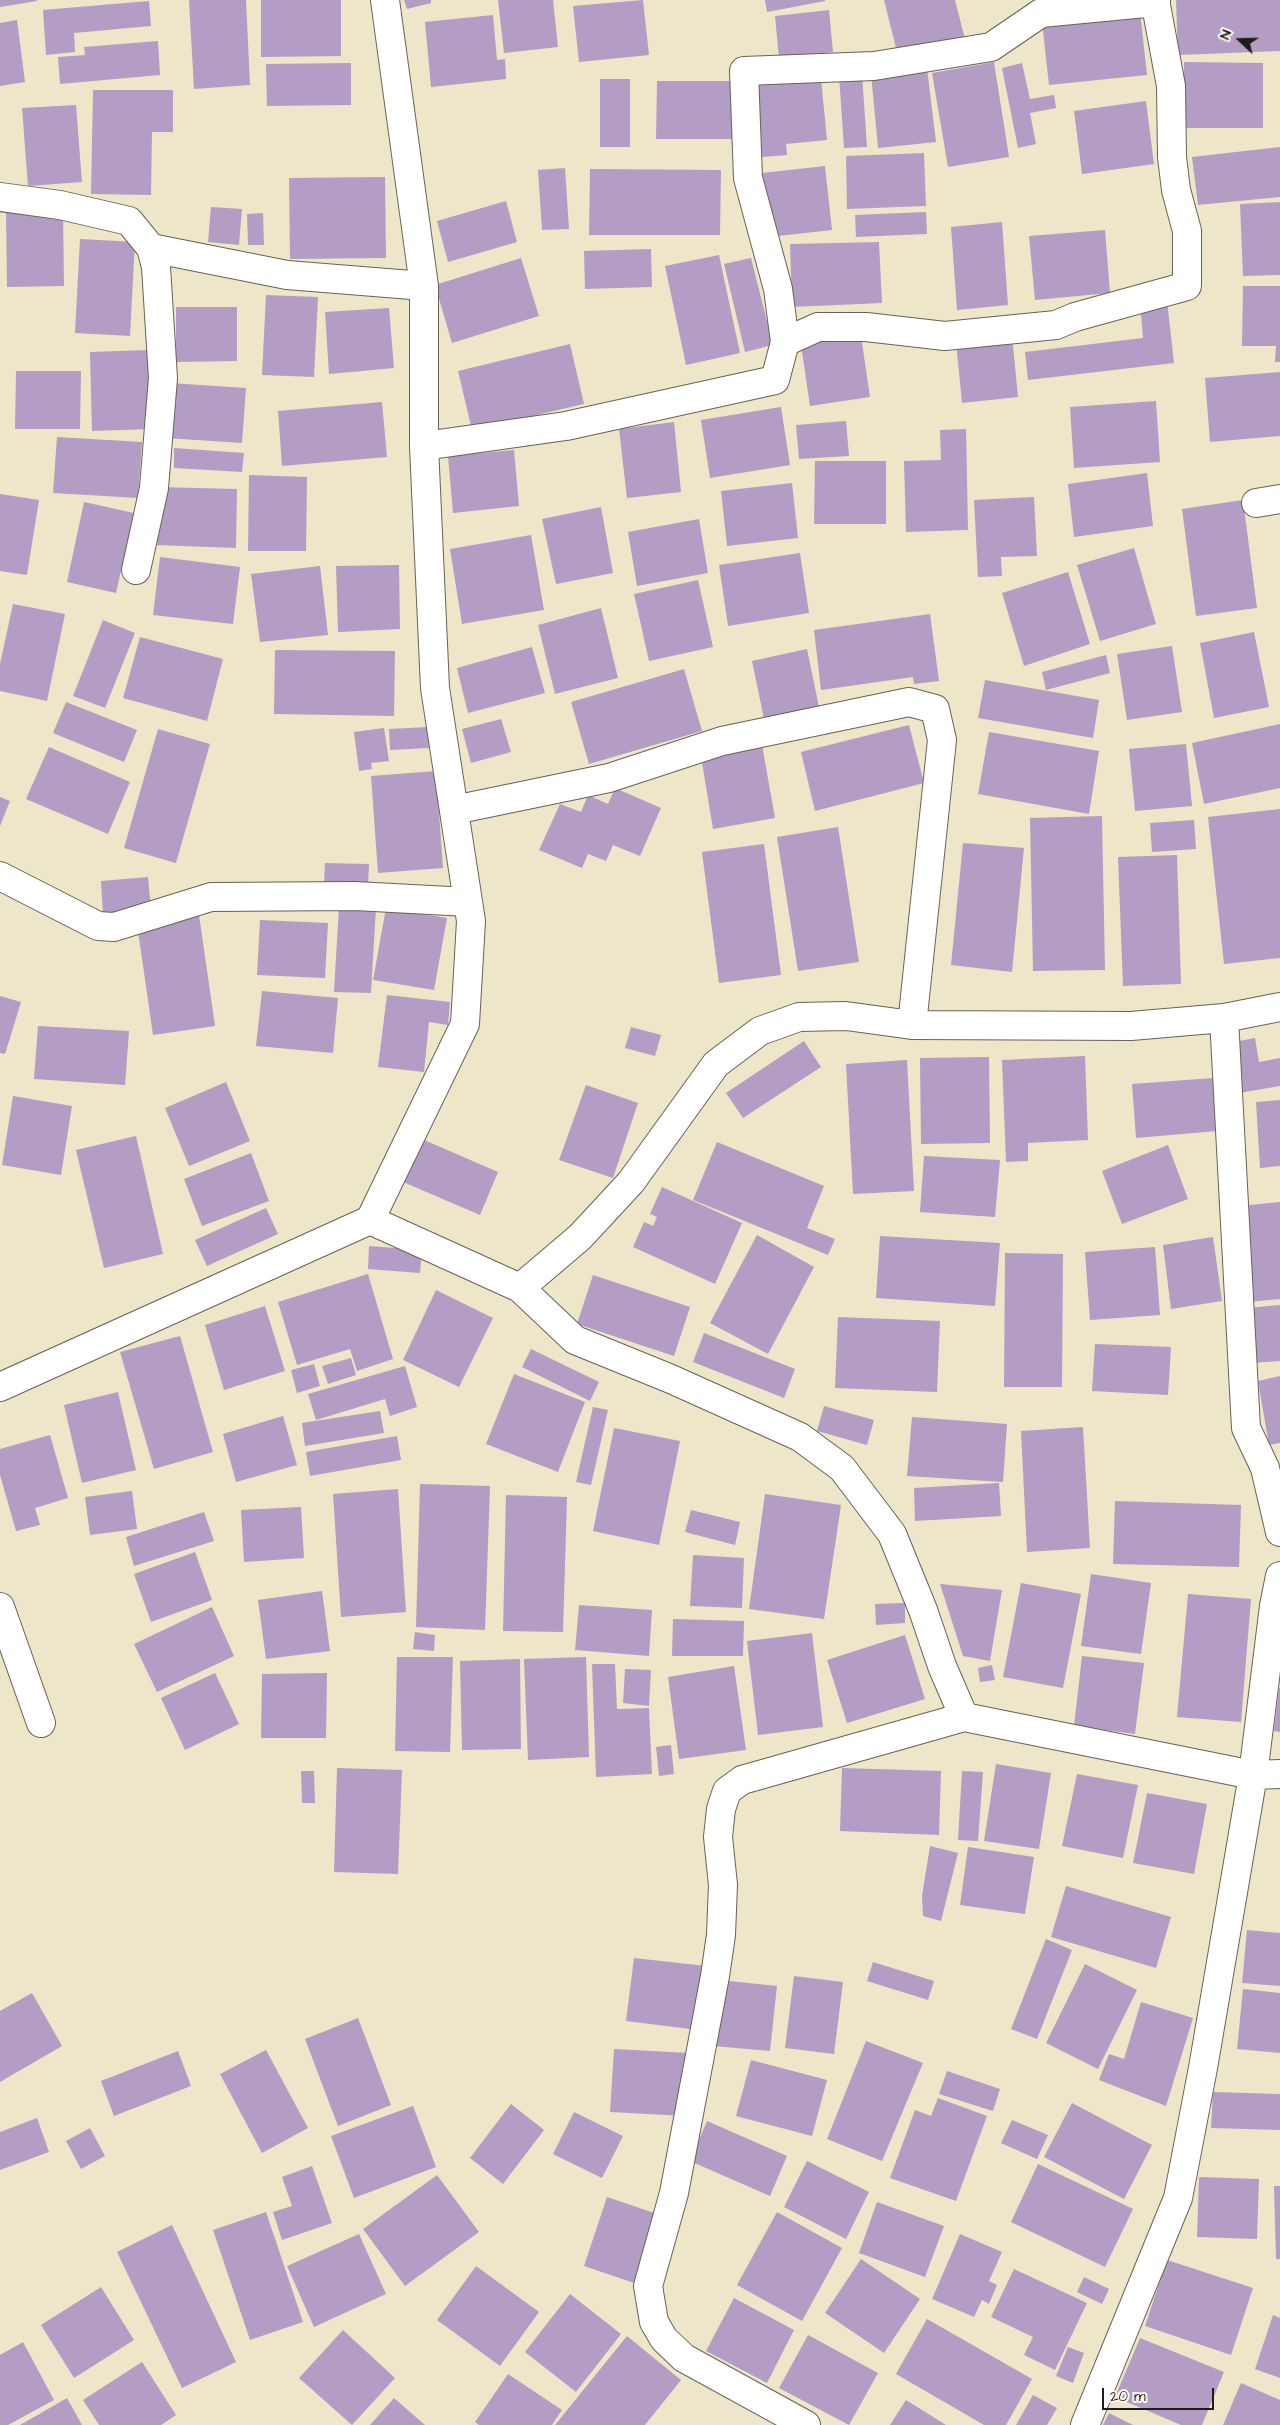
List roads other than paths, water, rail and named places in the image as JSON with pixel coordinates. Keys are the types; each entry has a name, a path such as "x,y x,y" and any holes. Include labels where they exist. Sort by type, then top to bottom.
{"street":[{"path":"0,1387 370,1220 465,1024 471,921 435,688 424,446 424,286 385,0"},
{"path":"424,446 566,426 775,380 785,342 778,289 748,178 744,71 874,66 991,47 1041,13 1155,1 1171,86 1172,157 1176,190 1187,231 1186,286 1075,317 1056,325 945,336 866,327 818,327 785,342"},
{"path":"0,198 60,205 129,221 150,248 156,267 163,378 154,488 136,570"},
{"path":"150,248 287,275 424,286"},
{"path":"454,810 609,778 731,739 909,702 934,709 942,740 912,1025"},
{"path":"0,876 98,926 114,926 212,897 355,896 468,902"},
{"path":"520,1288 580,1237 631,1182 716,1064 760,1032 799,1017 846,1016 912,1025 1131,1026 1224,1018 1280,1007"},
{"path":"1224,1018 1246,1428 1265,1468 1280,1532"},
{"path":"370,1220 520,1288 575,1340 800,1437 842,1468 892,1534 923,1610 942,1666 964,1717"},
{"path":"1085,2425 1178,2198 1203,2068 1253,1775 1274,1606 1280,1576"},
{"path":"0,1607 41,1723"},
{"path":"806,2425 684,2358 664,2340 654,2322 648,2286 674,2193 716,1976 721,1935 723,1885 718,1837 720,1809 727,1790 742,1780 964,1717 1253,1775 1280,1774"}]}
